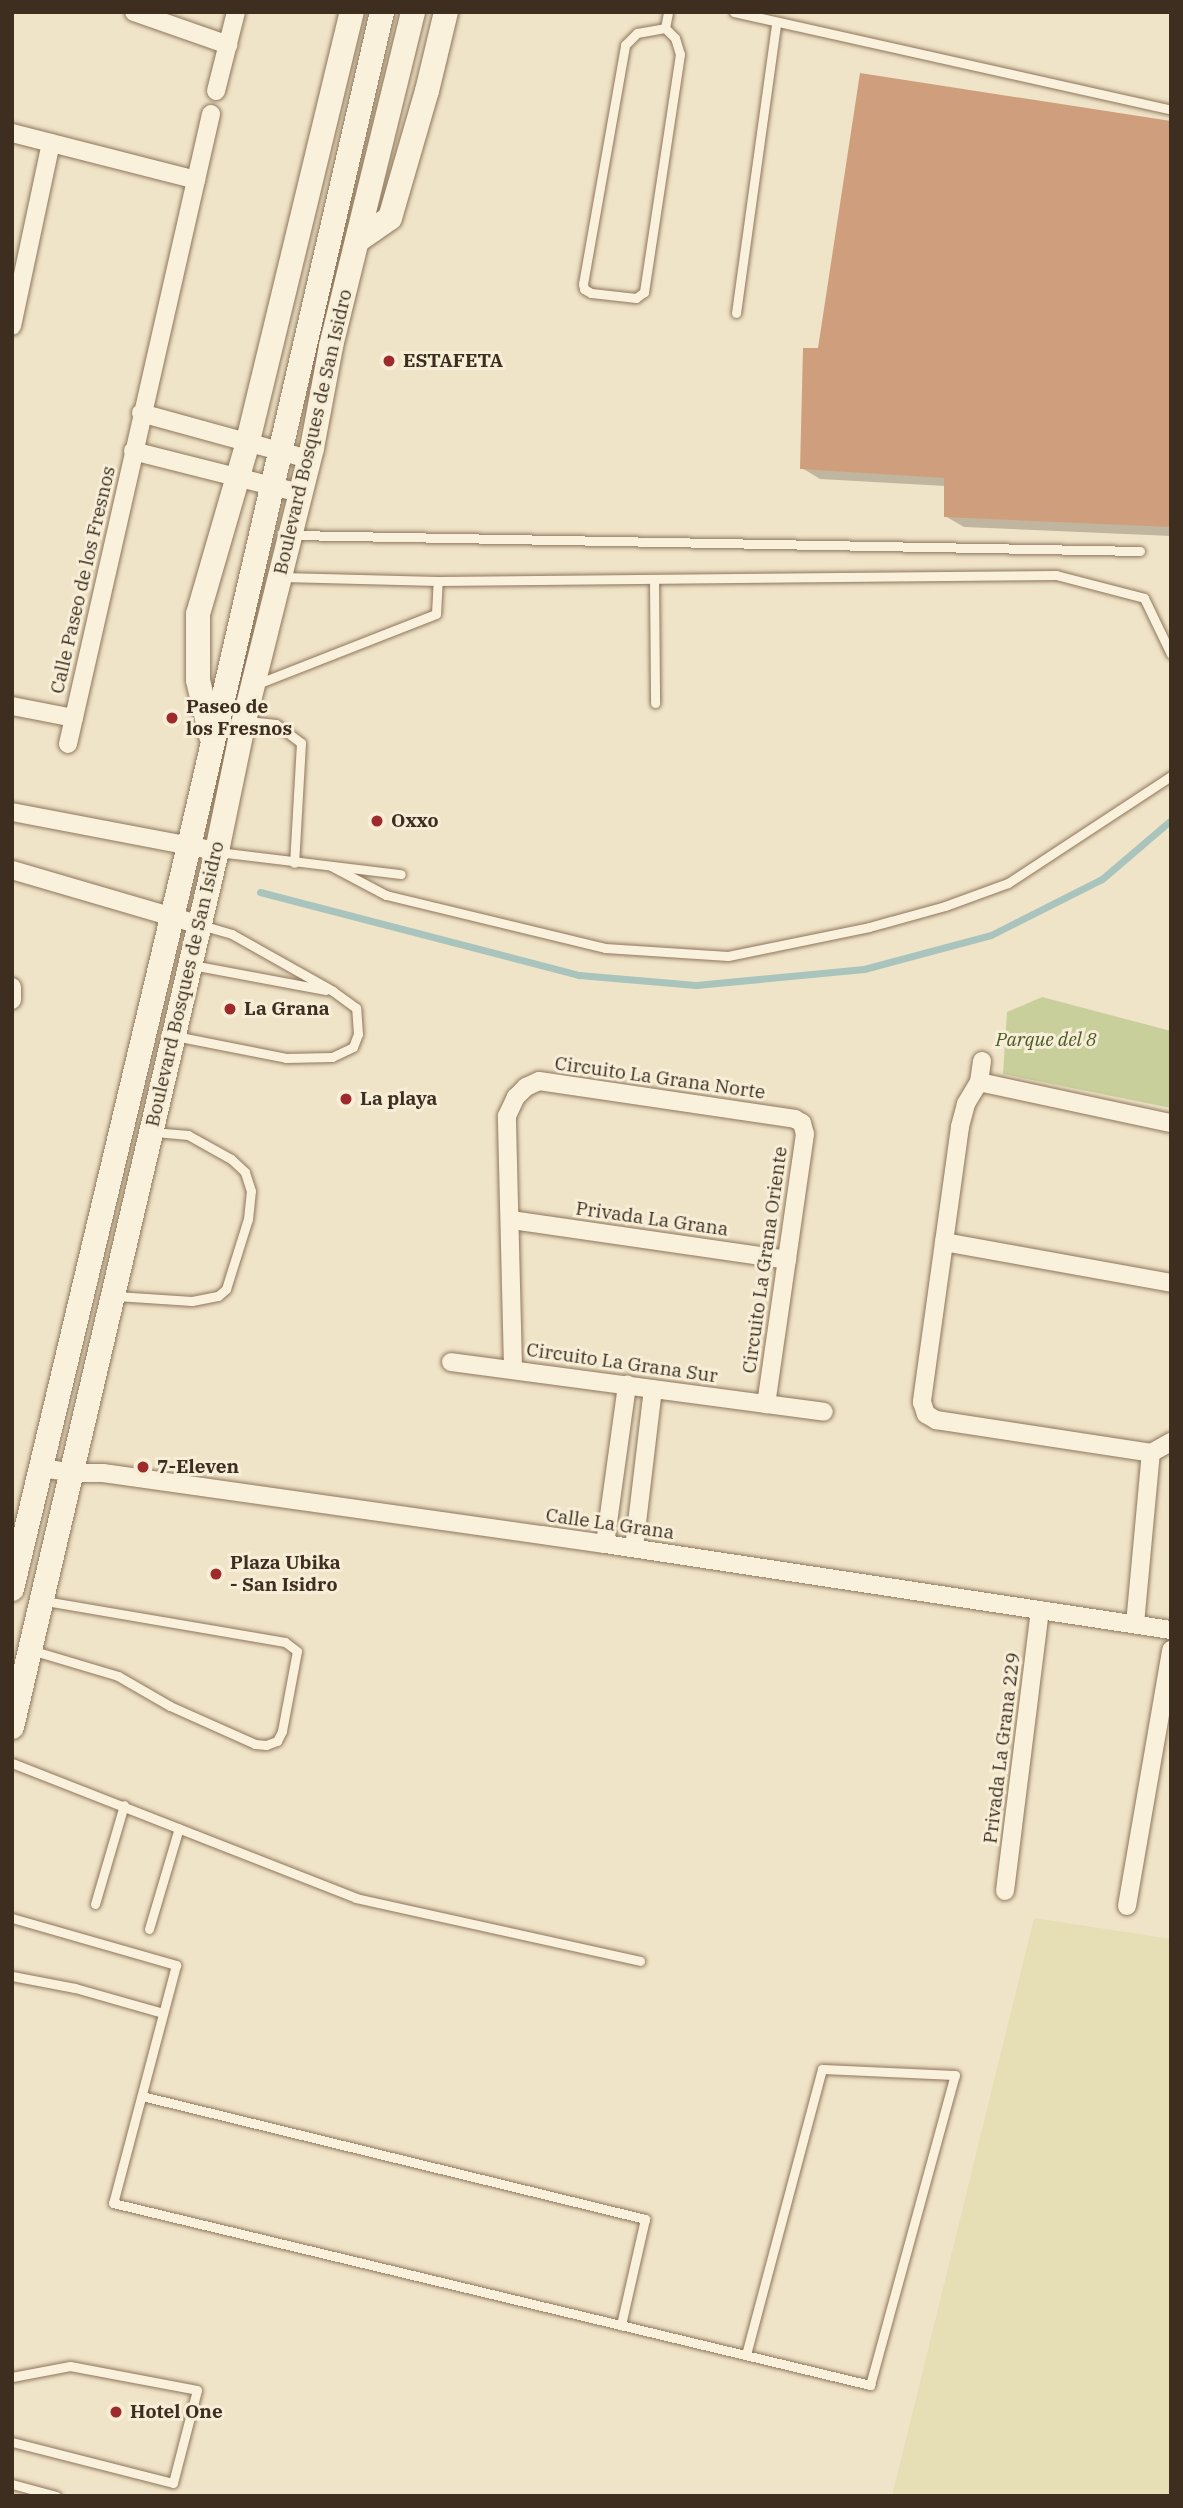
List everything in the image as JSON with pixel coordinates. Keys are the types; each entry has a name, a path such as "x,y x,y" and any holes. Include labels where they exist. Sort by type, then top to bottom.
{"main road":[{"name":"Boulevard Bosques de San Isidro","path":"213,743 198,680 198,614 247,444 352,12"},
{"name":"Boulevard Bosques de San Isidro","path":"12,1589 172,919 382,12"},
{"name":"Boulevard Bosques de San Isidro","path":"14,1714 200,925 252,686 281,576 357,240 413,12"},
{"path":"357,240 390,218 427,91 446,12"}],"street":[{"path":"134,12 228,45"},
{"path":"216,91 236,12"},
{"name":"Calle Paseo de los Fresnos","path":"68,744 211,114"},
{"path":"12,133 196,180"},
{"path":"12,326 51,143"},
{"path":"141,414 308,459"},
{"name":"Calle Paseo de los Fresnos","path":"133,452 300,493"},
{"name":"Calle Paseo de los Fresnos","path":"12,706 74,718"},
{"path":"12,812 216,851"},
{"path":"12,870 172,919 200,925"},
{"path":"12,987 12,1000"},
{"path":"982,1061 979,1082 966,1104 960,1127 922,1402 926,1414 936,1420 1152,1453 1171,1442"},
{"name":"Circuito La Grana Norte","path":"511,1220 507,1116 516,1097 539,1081 795,1119 802,1123"},
{"path":"979,1082 1171,1123"},
{"name":"Circuito La Grana Oriente","path":"765,1404 805,1134 802,1123"},
{"path":"511,1220 513,1368"},
{"name":"Privada La Grana","path":"511,1220 787,1260"},
{"path":"944,1242 1171,1283"},
{"name":"Circuito La Grana Sur","path":"451,1362 513,1368 824,1412"},
{"path":"605,1544 627,1385"},
{"path":"634,1548 653,1389"},
{"path":"1135,1625 1152,1453"},
{"name":"Calle La Grana","path":"42,1468 72,1473 103,1473 634,1548 1171,1630"},
{"name":"Privada La Grana 229","path":"1005,1891 1040,1610"},
{"path":"1127,1906 1171,1650"}],"lane":[{"path":"665,28 668,12"},
{"path":"734,12 1171,110"},
{"path":"736,313 776,23"},
{"path":"665,28 675,38 680,54 644,292 636,298 591,293 584,289 583,284 625,45 637,33 665,28"},
{"path":"290,535 1140,551"},
{"path":"281,576 438,581 1056,575 1144,598 1171,654"},
{"path":"654,579 655,703"},
{"path":"252,686 436,614 438,581"},
{"path":"244,721 276,724 301,743 294,863"},
{"path":"331,866 386,895 605,948 728,956 869,927 945,906 1008,883 1171,776"},
{"path":"216,851 294,863 401,874"},
{"path":"173,1035 286,1058 332,1056 353,1046 359,1021 356,1008 333,991 232,934 200,925"},
{"path":"190,965 333,991"},
{"path":"113,1296 192,1301 218,1296 226,1289 248,1219 251,1191 245,1172 231,1159 188,1135 150,1132"},
{"path":"31,1650 118,1676 170,1706 255,1744 266,1745 277,1741 282,1731 297,1651 285,1643 42,1601"},
{"path":"12,1763 356,1898 640,1961"},
{"path":"95,1904 124,1805"},
{"path":"149,1929 179,1828"},
{"path":"12,1918 176,1965 113,2203 870,2385 955,2075 822,2069 746,2355"},
{"path":"12,1976 75,1988 163,2013"},
{"path":"142,2096 645,2219 621,2325"},
{"path":"12,2377 70,2366 197,2390 173,2483 12,2442"},
{"path":"12,2484 56,2496"}],"shaded area":[{"path":"1034,1918 1171,1939 1171,2496 892,2496"}],"green space":[{"name":"Parque del 8","path":"1042,997 1171,1031 1171,1108 1003,1074 1007,1012"}],"building":[{"path":"860,73 1171,121 1171,527 944,517 944,478 800,469 803,348 818,348"}],"waterway":[{"path":"260,892 579,975 696,985 864,969 991,935 1102,879 1171,820"}],"place":[{"name":"ESTAFETA","path":"389,361"},
{"name":"Paseo de los Fresnos","path":"172,718"},
{"name":"Oxxo","path":"377,821"},
{"name":"La Grana","path":"230,1009"},
{"name":"La playa","path":"346,1099"},
{"name":"7-Eleven","path":"143,1467"},
{"name":"Plaza Ubika - San Isidro","path":"216,1574"},
{"name":"Hotel One","path":"116,2412"}]}
